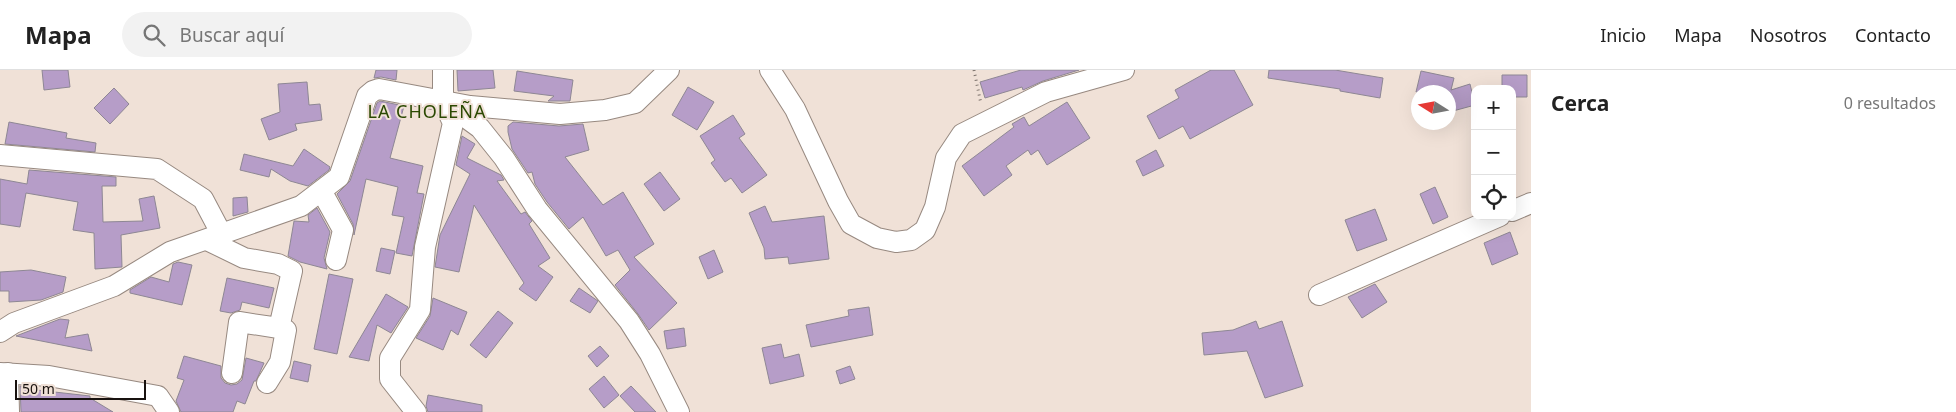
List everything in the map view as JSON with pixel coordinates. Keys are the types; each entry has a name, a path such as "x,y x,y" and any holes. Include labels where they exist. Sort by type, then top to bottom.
{"street":[{"path":"416,412 390,379 390,358 420,310 426,247 453,122 443,101 443,70"},
{"path":"0,332 14,323 114,286 170,252 301,206 322,192 338,178 367,96 373,91 388,90 470,106 560,114 606,110 635,103 670,70"},
{"path":"770,70 795,109 814,153 851,224 877,238 896,242 911,240 925,230 935,207 946,158 962,134 1046,92 1124,70"},
{"path":"443,101 480,128 504,158 537,209 629,321 650,354 679,412"},
{"path":"0,155 157,169 203,199 214,237 244,258 278,264 292,271 279,328"},
{"path":"322,192 343,230 336,260"},
{"path":"1516,209 1531,203"},
{"path":"1319,295 1491,220"},
{"path":"232,373 239,322 286,330 280,362 267,383"},
{"path":"9,412 4,373 49,376 158,396 169,412"}],"path":[{"path":"974,70 984,122"}],"building":[{"path":"42,70 68,70 70,87 44,90"},
{"path":"376,70 397,70 396,80 381,77 374,78"},
{"path":"457,70 493,70 495,88 458,91"},
{"path":"1021,70 1079,70 1043,81 1023,90 1022,87 985,98 980,82"},
{"path":"1211,70 1234,70 1253,105 1190,139 1183,126 1159,139 1147,116 1179,98 1175,90"},
{"path":"1269,70 1335,70 1383,78 1380,98 1340,91 1340,89 1268,78"},
{"path":"517,71 573,80 570,101 548,101 554,96 514,91"},
{"path":"1421,71 1454,78 1452,85 1418,85"},
{"path":"1502,75 1527,75 1527,97 1516,97 1516,85 1502,85"},
{"path":"307,82 309,105 320,104 322,120 295,124 297,130 269,140 261,119 280,112 278,84"},
{"path":"1470,84 1471,106 1456,110 1456,88"},
{"path":"688,87 714,102 697,130 672,115"},
{"path":"114,88 129,104 110,124 94,108"},
{"path":"380,101 404,106 390,158 423,166 417,193 424,194 412,256 396,253 404,217 392,215 398,187 366,179 354,235 353,224 337,194 350,181 377,103"},
{"path":"1067,102 1090,138 1047,165 1038,150 1031,155 1028,150 1006,166 1012,175 984,196 962,166 1014,127 1012,124 1024,117 1029,126"},
{"path":"733,115 745,134 739,138 767,175 742,193 731,178 725,182 711,163 715,160 700,136"},
{"path":"9,122 67,133 66,138 96,143 95,152 5,144"},
{"path":"513,122 559,126 583,124 589,150 565,157 603,205 623,192 654,244 634,257 677,303 649,330 615,285 630,270 618,250 606,256 583,217 569,229 535,184 532,172 528,173 512,149 508,126"},
{"path":"462,136 475,144 467,158 501,175 504,180 497,181 521,214 525,212 532,221 529,224 550,258 538,266 553,277 536,301 519,289 524,283 474,205 459,272 435,267 440,235 470,174 456,165"},
{"path":"304,149 330,167 329,170 308,186 290,181 271,169 269,177 240,170 244,154 293,166"},
{"path":"1156,150 1164,166 1143,176 1136,161"},
{"path":"29,170 116,177 116,186 102,186 103,222 143,221 139,199 154,196 160,228 121,235 122,267 95,269 94,233 73,230 78,202 26,193 20,227 0,224 0,179 27,184"},
{"path":"660,172 680,199 664,211 644,184"},
{"path":"1435,187 1448,217 1433,224 1420,194"},
{"path":"247,197 248,212 233,216 233,198"},
{"path":"765,206 772,222 824,216 829,259 789,264 788,257 765,259 764,248 749,213"},
{"path":"317,208 330,232 324,258 327,269 300,262 288,256 294,221 309,222 308,215"},
{"path":"1375,209 1387,240 1357,251 1345,220"},
{"path":"1510,232 1518,254 1492,265 1484,243"},
{"path":"381,248 395,251 390,274 376,271"},
{"path":"714,250 723,272 708,279 699,257"},
{"path":"178,262 192,265 182,305 130,293 130,290 151,277 169,282 173,264"},
{"path":"31,270 66,277 63,292 41,300 9,302 9,291 0,291 0,272"},
{"path":"329,274 353,279 337,354 314,349"},
{"path":"227,278 274,288 269,308 242,302 240,310 231,313 220,311"},
{"path":"1375,284 1387,302 1362,318 1348,297"},
{"path":"579,288 598,301 590,313 570,301"},
{"path":"386,294 408,307 391,333 377,325 369,361 349,357"},
{"path":"433,298 467,312 458,335 451,330 443,350 416,338 430,316"},
{"path":"869,307 873,335 811,347 806,325 849,316 848,310"},
{"path":"498,311 513,323 486,358 470,345"},
{"path":"60,319 69,320 65,338 88,334 92,351 16,336"},
{"path":"1256,321 1259,329 1282,321 1303,386 1265,398 1247,351 1204,355 1202,333 1233,330"},
{"path":"684,328 686,346 667,349 664,331"},
{"path":"781,344 784,358 799,354 804,376 770,384 762,348"},
{"path":"600,346 609,356 597,367 588,356"},
{"path":"184,356 221,366 221,378 225,383 231,385 237,384 242,380 246,358 264,363 256,381 254,381 245,404 237,401 233,412 181,412 176,401 184,380 177,378"},
{"path":"294,361 311,365 308,382 290,378"},
{"path":"850,366 855,379 840,384 836,371"},
{"path":"604,376 619,395 604,408 589,389"},
{"path":"20,386 29,387 28,389 90,396 90,398 113,412 21,412"},
{"path":"631,386 656,412 635,412 620,396"},
{"path":"428,395 482,405 482,412 428,412 426,406"}],"district":[{"name":"LA CHOLEÑA","path":"427,111"}]}
